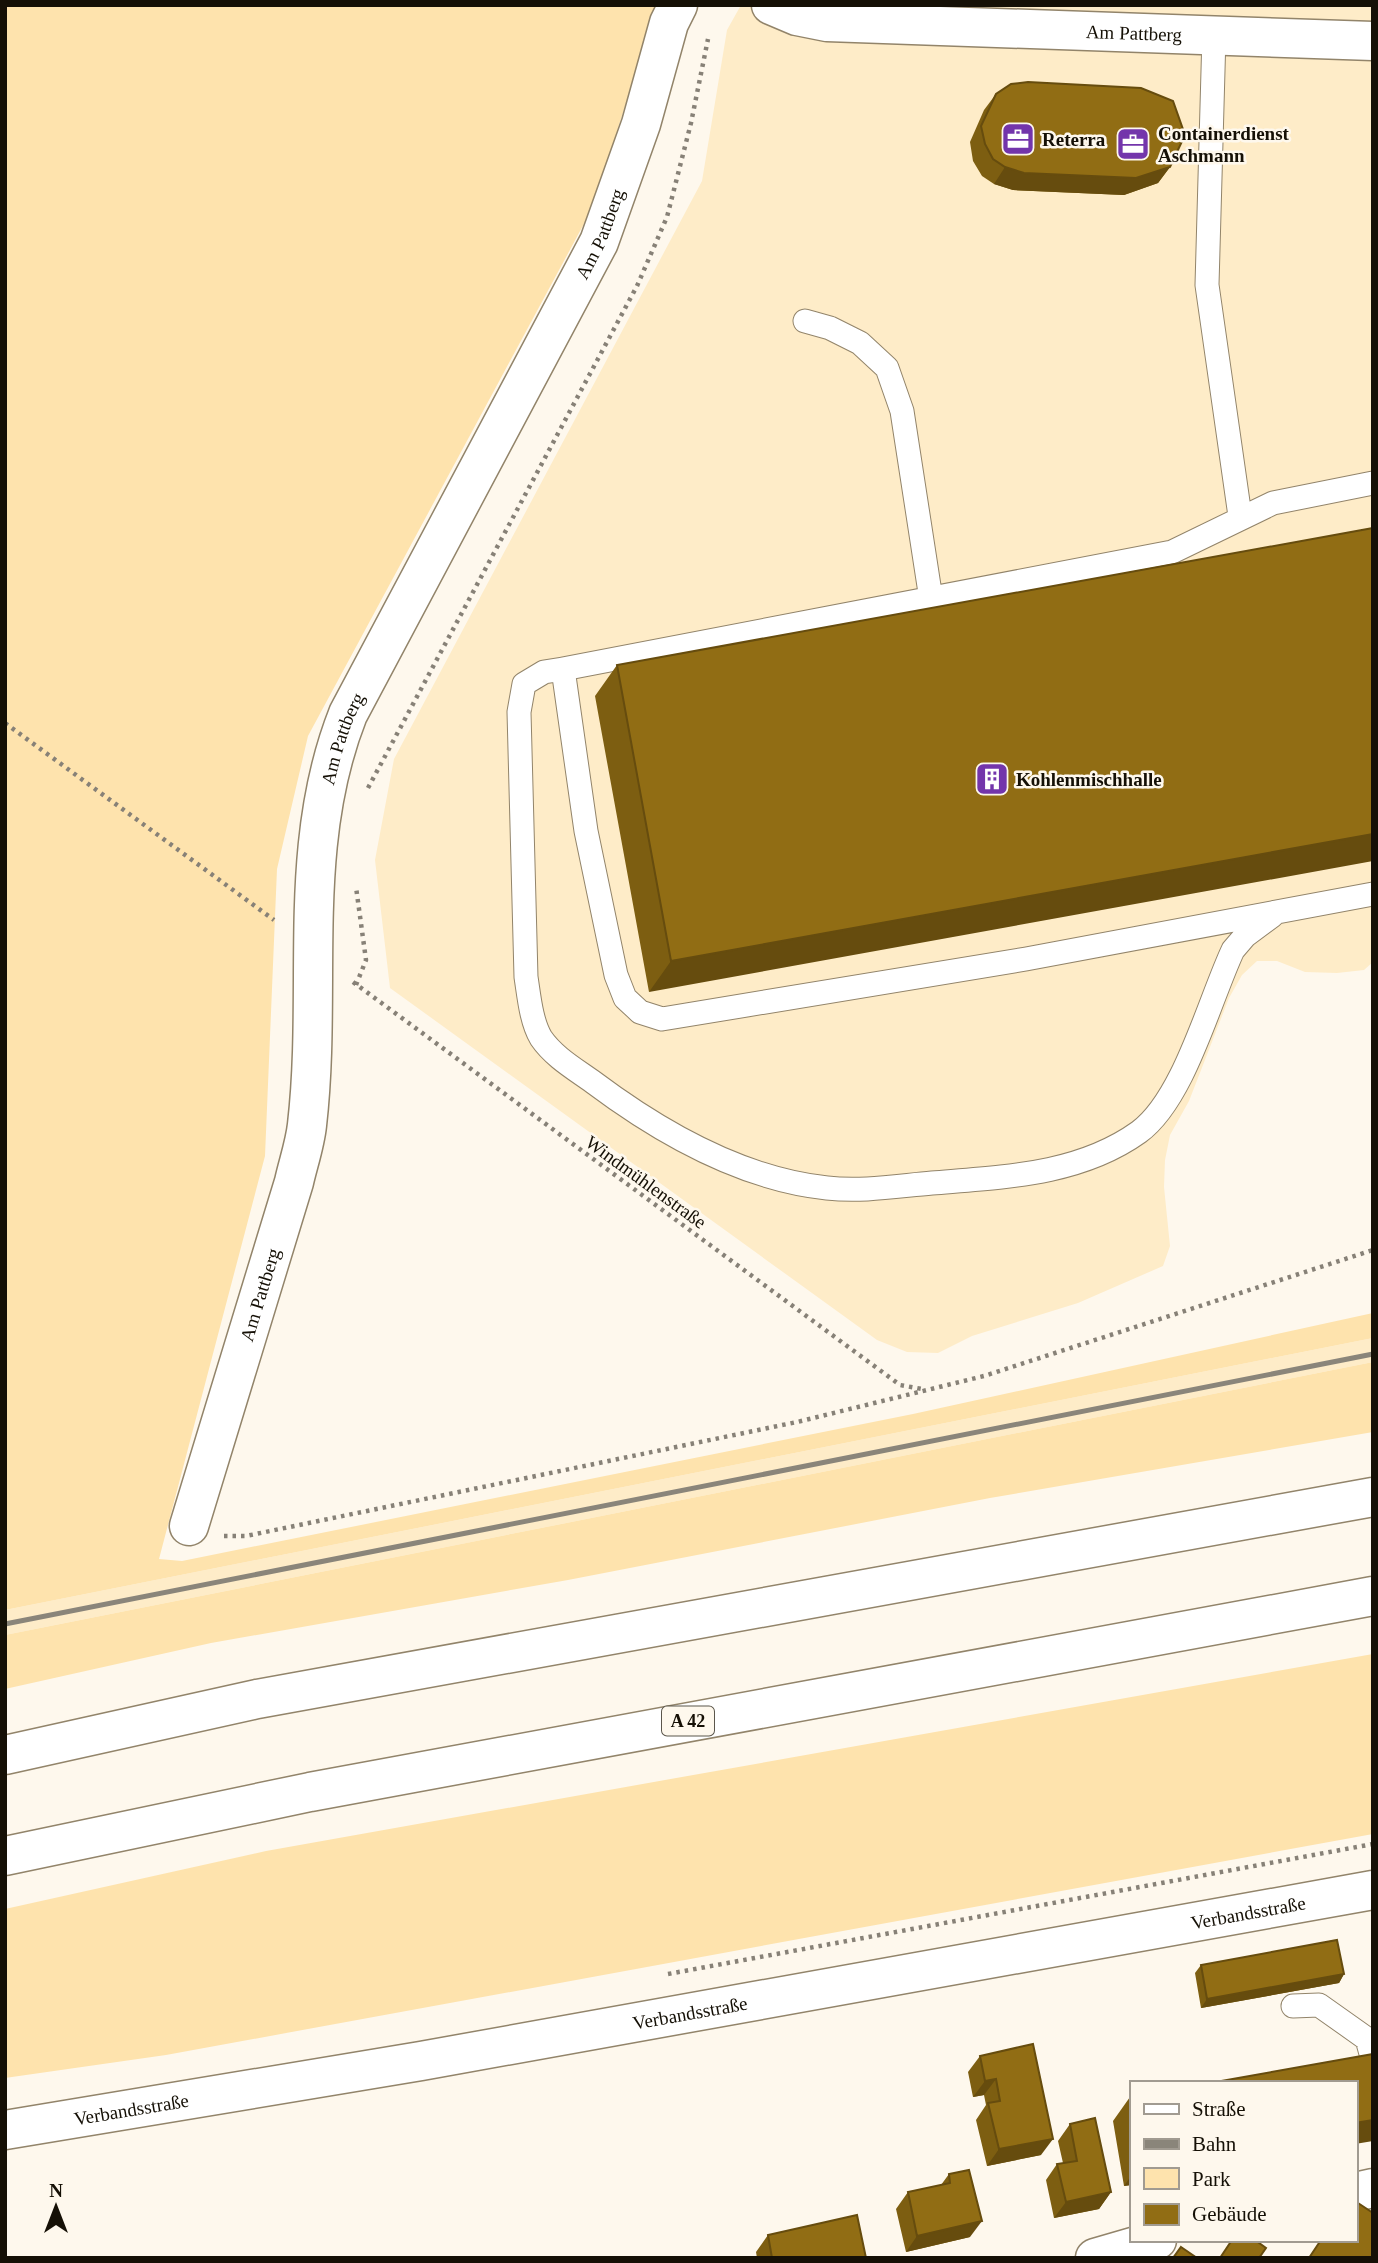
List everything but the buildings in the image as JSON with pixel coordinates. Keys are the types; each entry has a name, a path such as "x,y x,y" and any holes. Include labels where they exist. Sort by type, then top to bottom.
{"main road":[{"name":"Am Pattberg","path":"190,1526 294,1182 307,1128 312,1058 312,948 319,817 337,744 355,702 599,243 641,124 668,23 678,5"},
{"name":"Am Pattberg","path":"771,5 797,16 827,22 1373,41"},
{"path":"5,1755 257,1699 1373,1497"},
{"name":"A 42","path":"5,1856 310,1792 1373,1596"},
{"name":"Verbandsstraße","path":"5,2130 435,2058 1373,1890"},
{"path":"1095,2258 1150,2242"}],"lane":[{"path":"1214,35 1207,285 1240,516"},
{"path":"805,321 830,328 860,343 887,368 902,411 931,599"},
{"path":"1280,911 1245,936 1233,950 1180,1078 1163,1109 1142,1130 1107,1152 1067,1167 1010,1176 862,1189 826,1188 775,1177 678,1139 632,1111 557,1056 541,1037 532,1013 526,976 519,712 524,684 544,672 1172,552 1240,516 1308,494 1373,482"},
{"path":"563,669 586,831 616,975 625,998 640,1012 662,1019 1026,959 1373,894"},
{"path":"1293,2006 1319,2005 1367,2039 1373,2061"}],"path":[{"path":"363,798 638,286 667,217 678,181 709,33"},
{"path":"5,723 312,948"},
{"name":"Windmühlenstraße","path":"356,886 366,960 356,985 900,1385 926,1390"},
{"path":"190,1526 212,1536 246,1536 797,1422 984,1376 1373,1250"},
{"path":"658,1976 1373,1844"}],"shaded area":[{"path":"741,5 1373,5 1373,962 1364,970 1337,973 1305,972 1277,961 1257,961 1242,975 1229,998 1189,1101 1170,1135 1165,1160 1164,1187 1170,1246 1163,1266 1078,1303 972,1336 938,1353 907,1352 877,1340 390,988 375,860 394,759 702,181 727,30"},
{"path":"1373,1338 1373,1362 5,1635 5,1610"}],"green space":[{"path":"5,5 657,5 593,207 308,736 277,869 265,1156 159,1559 182,1561 913,1414 1373,1313 1373,1338 5,1610"},
{"path":"1373,1362 1373,1432 990,1498 568,1580 211,1643 5,1689 5,1635"},
{"path":"1373,1654 1373,1834 166,2055 5,2078 5,1909 266,1851"}],"railway":[{"path":"5,1624 1373,1354"}],"place":[{"name":"Reterra","path":"1018,139"},
{"name":"Containerdienst Aschmann","path":"1133,144"},
{"name":"Kohlenmischhalle","path":"992,779"}]}
